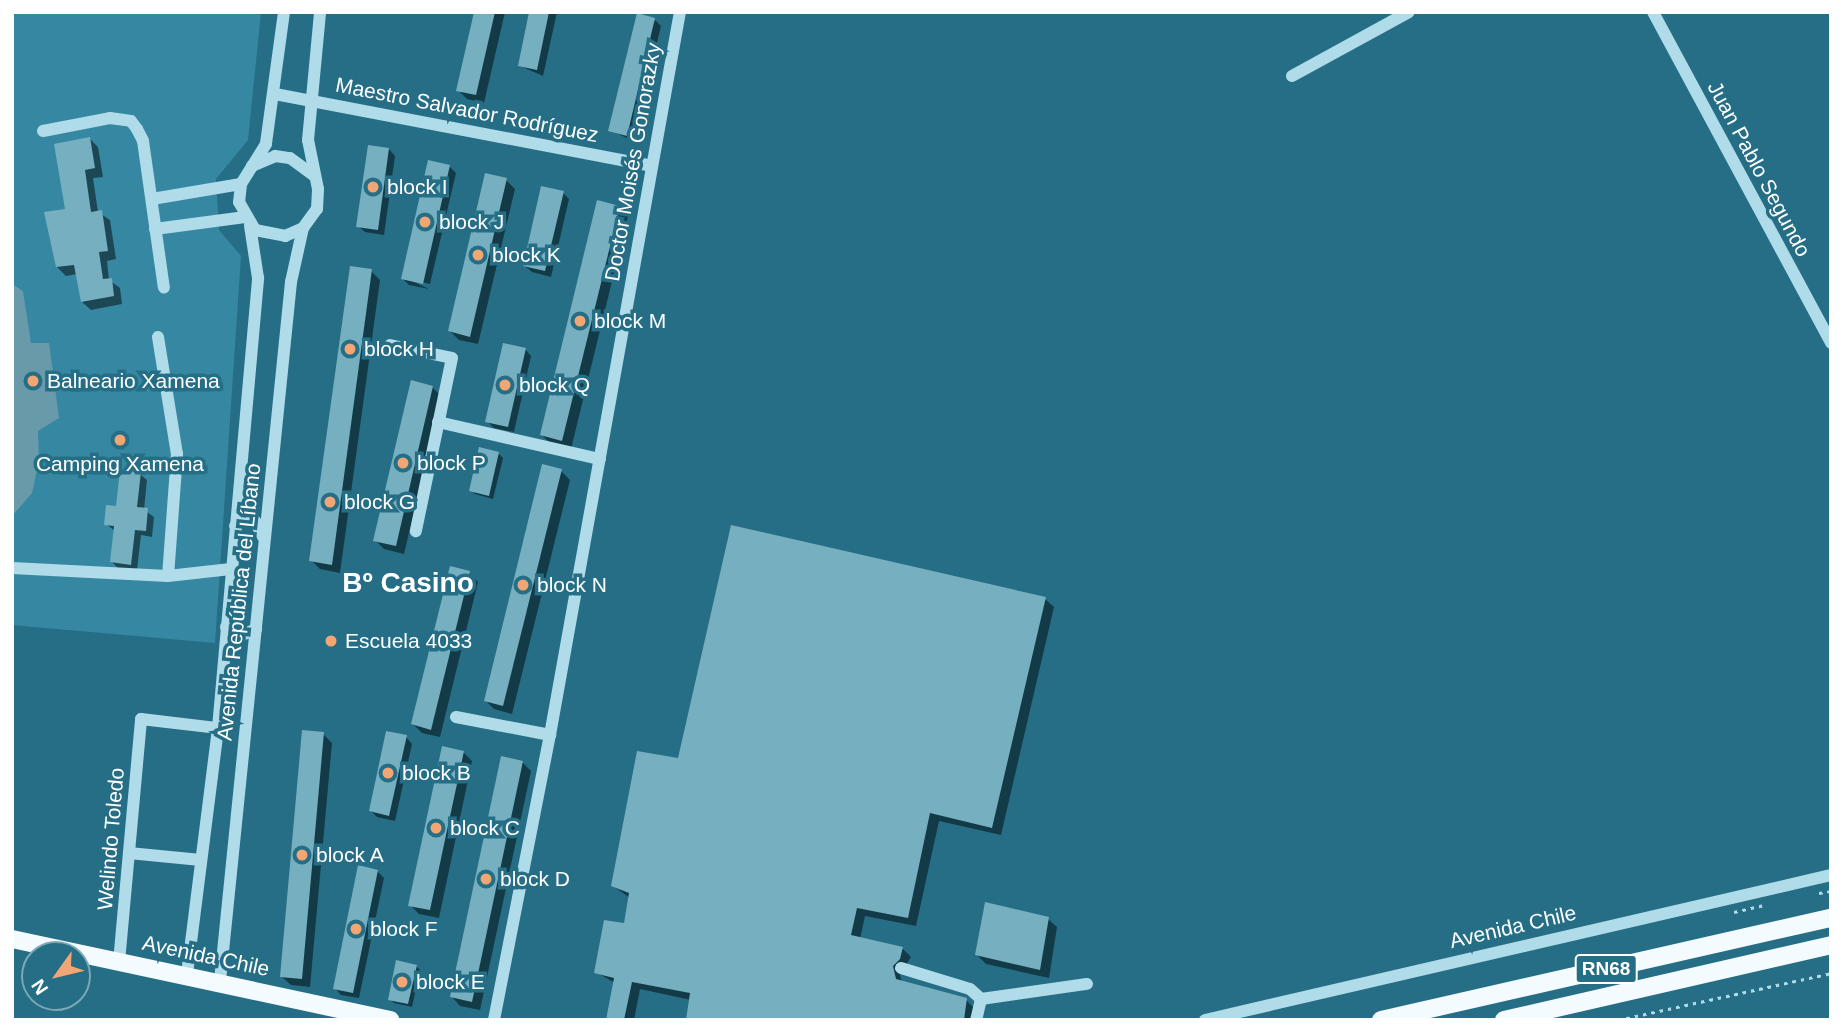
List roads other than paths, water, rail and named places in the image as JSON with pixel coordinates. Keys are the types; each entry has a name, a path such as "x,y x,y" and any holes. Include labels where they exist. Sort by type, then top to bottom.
{"main road":[{"name":"RN68","path":"1381,1020 1831,918"},
{"name":"Avenida Chile","path":"12,939 220,981 390,1020"},
{"name":"RN68","path":"1504,1020 1831,945"}],"street":[{"path":"284,12 275,94 266,144 241,184 239,202 248,222 271,236 285,236 303,228 317,209 318,189 313,176 308,140 320,12"},
{"name":"Doctor Moisés Gonorazky","path":"495,1020 551,735 680,12"},
{"path":"1292,76 1409,12"},
{"name":"Juan Pablo Segundo","path":"1653,12 1831,343"},
{"name":"Maestro Salvador Rodríguez","path":"275,94 310,98 651,166"},
{"path":"43,131 110,118 131,121 143,141 164,288"},
{"path":"252,167 275,156 290,158 313,176"},
{"path":"152,199 241,184"},
{"path":"155,229 248,222"},
{"name":"Avenida República del Líbano","path":"187,974 218,728 258,278 248,222"},
{"name":"Avenida República del Líbano","path":"220,981 291,282 303,228"},
{"path":"158,337 177,454 168,576"},
{"path":"390,345 452,358 416,531"},
{"path":"438,422 600,459"},
{"path":"235,526 246,518 255,521 265,540"},
{"path":"12,568 168,576 231,569"},
{"path":"226,627 235,638 256,629"},
{"path":"456,717 551,735"},
{"name":"Welindo Toledo","path":"119,961 141,719 218,728"},
{"path":"129,853 201,860"},
{"name":"Avenida Chile","path":"1205,1020 1831,875"},
{"path":"901,968 970,989 981,999"},
{"path":"981,999 1087,984"},
{"path":"976,1020 981,999"}],"place":[{"name":"block I","path":"373,187"},
{"name":"block J","path":"425,222"},
{"name":"block K","path":"478,255"},
{"name":"block M","path":"580,321"},
{"name":"block H","path":"350,349"},
{"name":"Balneario Xamena","path":"33,381"},
{"name":"block Q","path":"505,385"},
{"name":"Camping Xamena","path":"120,440"},
{"name":"block P","path":"403,463"},
{"name":"block G","path":"330,502"},
{"name":"block N","path":"523,585"},
{"name":"Escuela 4033","path":"331,641"},
{"name":"block B","path":"388,773"},
{"name":"block C","path":"436,828"},
{"name":"block A","path":"302,855"},
{"name":"block D","path":"486,879"},
{"name":"block F","path":"356,929"},
{"name":"block E","path":"402,982"}],"district":[{"name":"Bº Casino","path":"408,583"}]}
